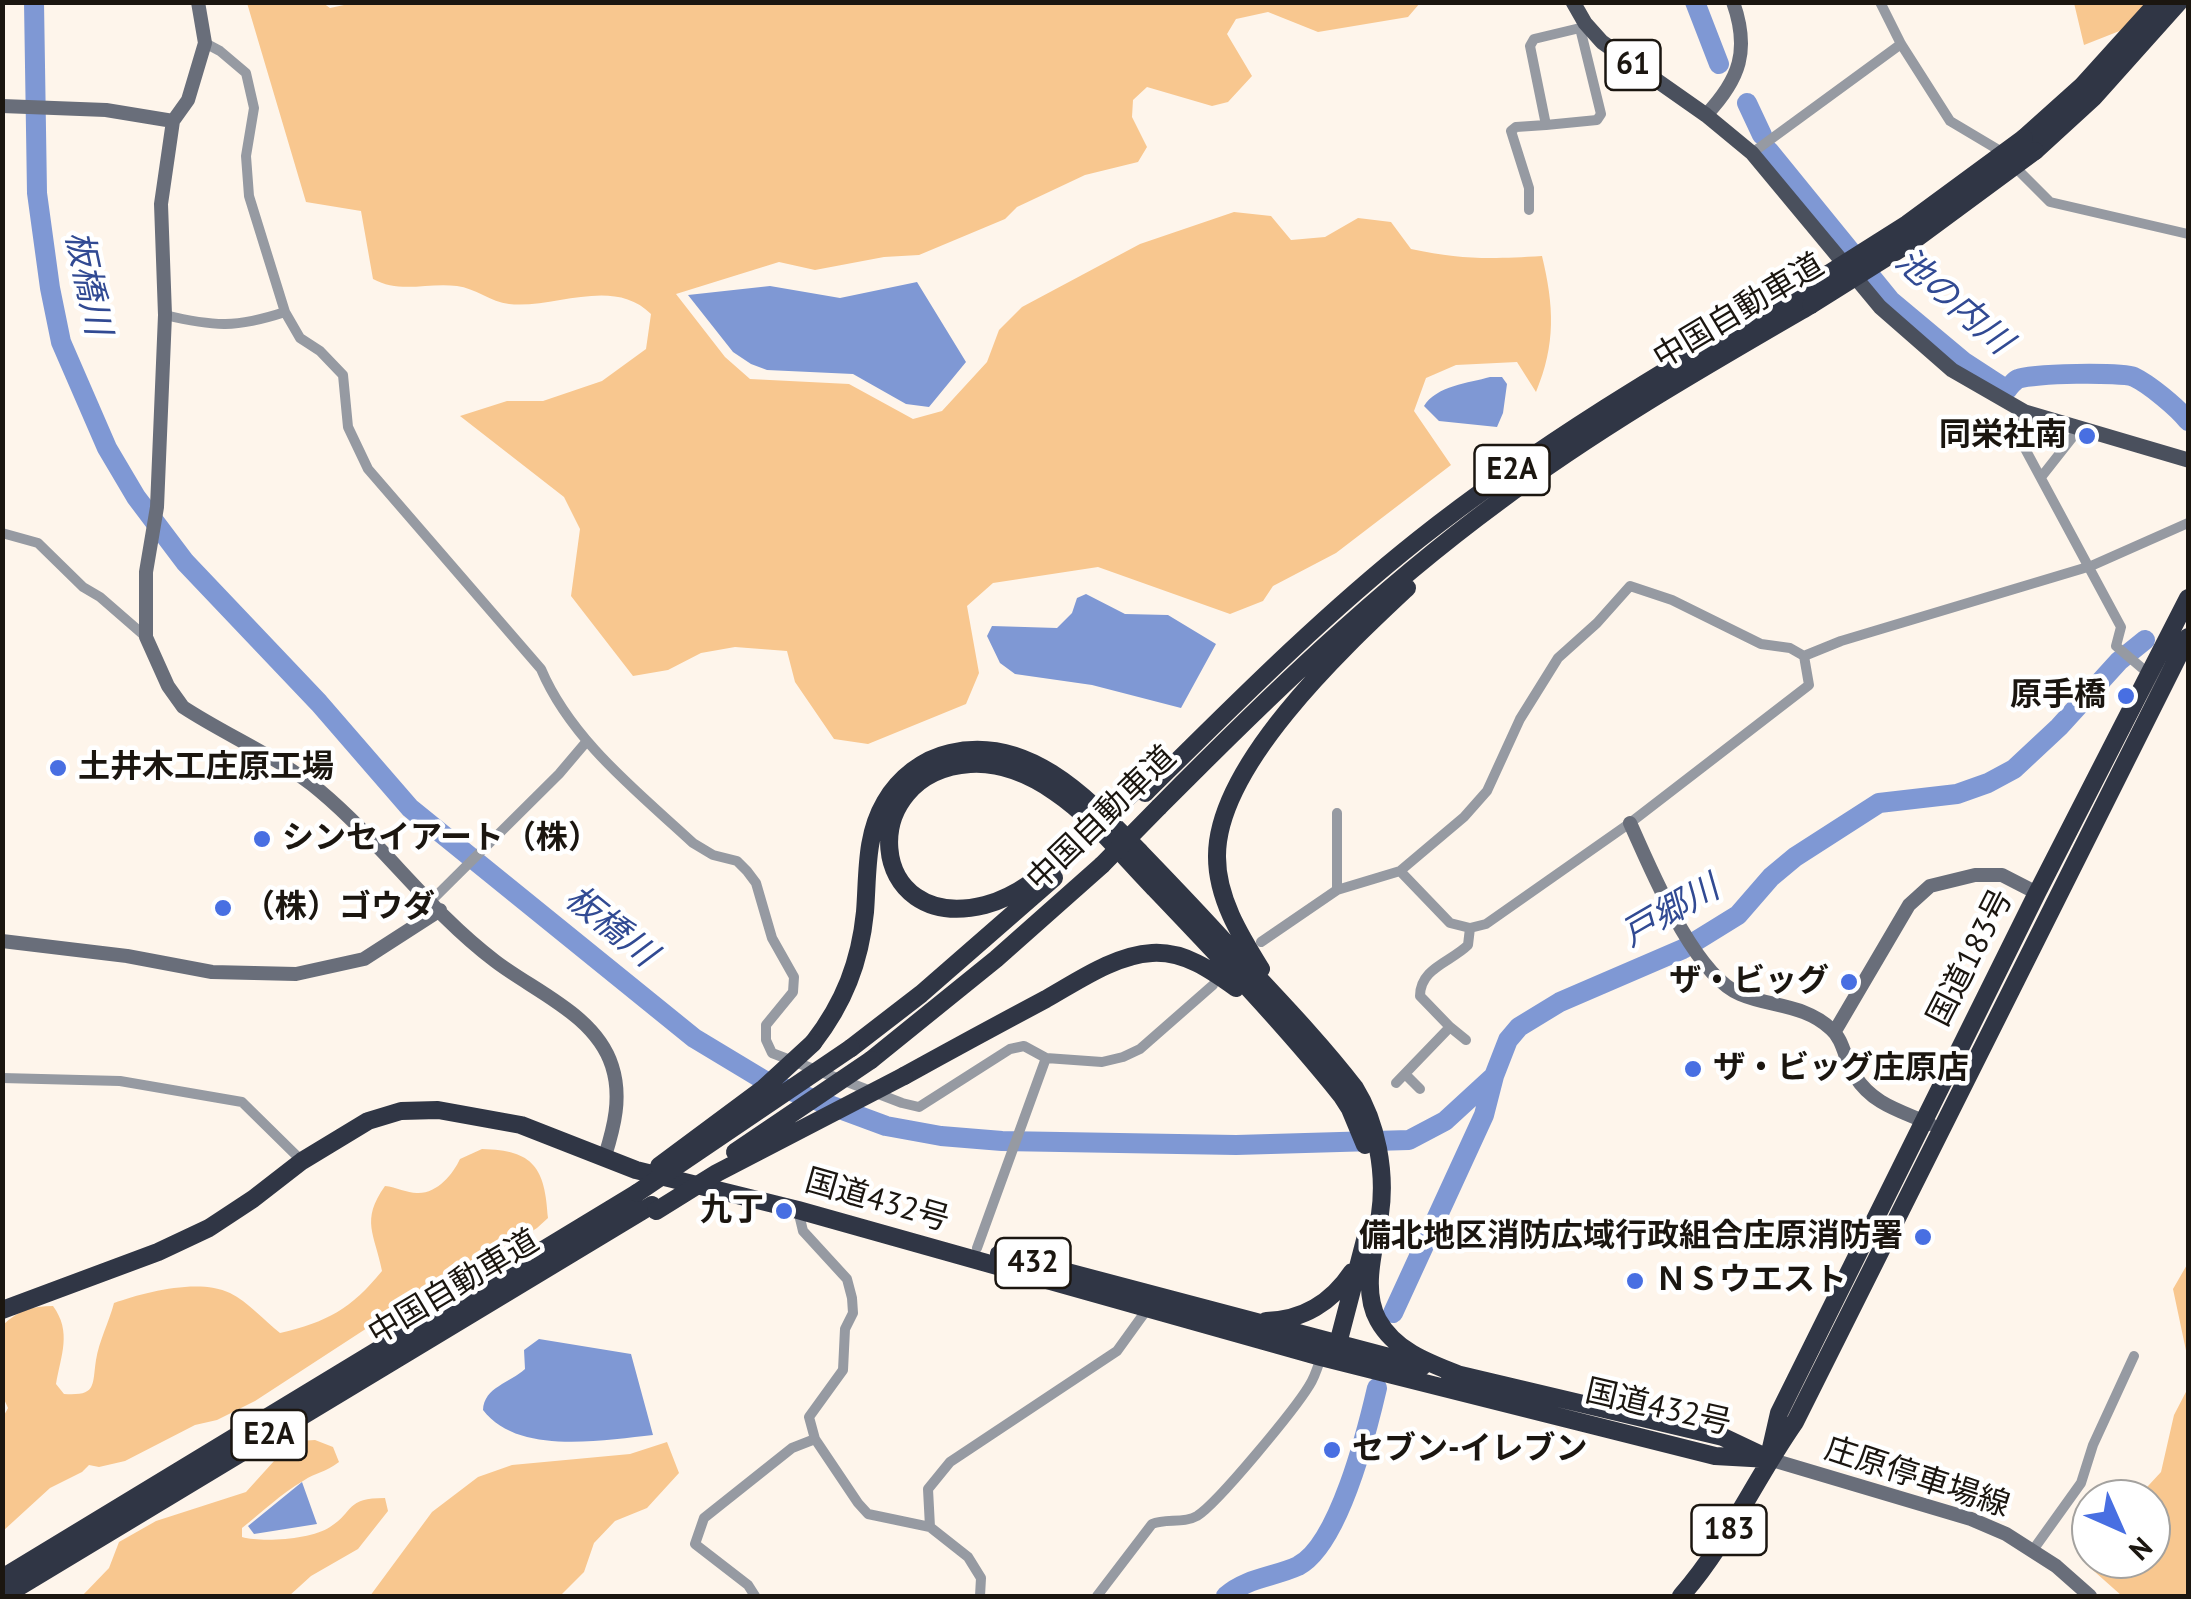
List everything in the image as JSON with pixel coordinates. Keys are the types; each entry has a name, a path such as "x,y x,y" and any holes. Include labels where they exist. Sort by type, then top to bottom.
{"highway":[{"name":"中国自動車道","path":"2030,144 2158,2"},
{"name":"中国自動車道","path":"2,1578 528,1256 644,1199 871,1060 996,960 1102,865 1356,617 1498,502 2030,144 2094,97 2179,2"},
{"name":"中国自動車道","path":"4,1596 536,1274 644,1199 852,1048 996,930 1348,599 1488,487 1614,402 1806,298"},
{"path":"1277,1011 1219,880 1218,838 1233,790 1270,735 1364,629 1498,502"},
{"name":"国道183号","path":"1932,1125 2037,893 2188,598"},
{"name":"国道183号","path":"1681,1596 1706,1568 1769,1459 1779,1414 2188,637"},
{"path":"644,1199 812,1043 836,1009 855,968 865,910 869,844 883,804 894,788 925,762 965,750 1008,753 1084,796 1191,905 1277,1011"},
{"path":"1082,846 1033,881 986,905 945,907 908,890 897,876 887,845 889,828 906,796 934,773 968,764 1001,766 1019,772 1057,793 1086,817 1277,1011 1345,1074 1373,1154 1380,1212 1334,1352"},
{"path":"644,1199 717,1173 1093,973 1152,953 1202,964 1277,1011"},
{"name":"国道432号","path":"2,1310 158,1252 209,1228 254,1200 302,1161 368,1120 401,1111 438,1110 520,1125 636,1170 798,1210 1148,1308 1334,1352 1715,1456 1769,1459"},
{"name":"国道432号","path":"605,1156 806,1200 1250,1320 1334,1352 1460,1375 1724,1437 1769,1459"},
{"path":"1250,1320 1286,1319 1325,1302 1368,1255"},
{"path":"1368,1255 1372,1305 1383,1328 1408,1352 1460,1375"}],"main road":[{"name":"61","path":"1573,2 1582,26 1706,115 1752,154 1880,307 1952,370 2025,412 2188,460"}],"street":[{"path":"198,2 205,43 188,100 173,121 160,204 165,316 157,507 146,572 146,637 168,686 183,707 319,790 493,960 581,1021 612,1066 617,1116 605,1156"},
{"path":"1706,115 1725,95 1742,51 1741,25 1733,2"},
{"path":"1880,2 1901,44 1950,121 1996,149 2050,202 2188,234"},
{"path":"1529,210 1529,188 1512,131 1516,127 1546,125 1596,120 1601,114 1582,26 1534,40 1530,46 1546,125"},
{"path":"205,43 246,74 254,108 246,156 249,196 286,312 300,338 320,351 343,376 348,426 368,469 541,670 553,698 587,741 693,843 713,855 737,861 756,883 772,938 794,977 793,992 766,1024 766,1040 772,1053 919,1107 1010,1049 1024,1046 1046,1058 1102,1062 1123,1058 1140,1049 1214,984"},
{"path":"1752,154 1901,44"},
{"path":"2,106 106,110 173,121"},
{"path":"165,316 210,326 249,324 286,312"},
{"path":"2025,412 2020,432 2023,446 2122,627 2116,646 2149,674"},
{"path":"2042,476 2079,429"},
{"path":"1804,656 2091,566 2188,523"},
{"path":"2,533 38,543 83,587 146,637"},
{"path":"1261,942 1337,890 1400,871 1464,817 1487,791 1520,719 1558,658 1630,586 1672,600 1761,644 1790,648 1804,656"},
{"path":"1400,871 1450,922 1470,928 1486,924 1630,823 1809,684 1804,656"},
{"path":"2,942 128,956 212,972 296,974 364,958 435,906 587,741"},
{"path":"1337,813 1337,890"},
{"path":"1630,823 1657,882 1703,963 1724,986 1743,996 1812,1014 1834,1031 1854,1075 1870,1096 1932,1125"},
{"path":"1834,1031 1909,905 1930,886 1975,875 2002,875 2037,893"},
{"path":"1466,1040 1420,996 1419,989 1429,973 1468,945 1470,928"},
{"path":"1420,1089 1400,1078 1450,1028"},
{"path":"977,1248 1046,1058"},
{"path":"2,1078 120,1081 242,1102 302,1161"},
{"path":"798,1210 803,1231 846,1280 852,1298 853,1313 845,1329 844,1370 809,1418 814,1439 868,1514 930,1527 968,1558 981,1578 980,1596"},
{"path":"930,1527 928,1489 950,1462 1117,1351 1148,1308"},
{"path":"1097,1596 1152,1524 1188,1519 1208,1506 1290,1412 1334,1352"},
{"path":"2034,1550 2081,1483 2093,1445 2134,1356"},
{"path":"755,1596 695,1544 704,1518 792,1448 814,1439"},
{"name":"庄原停車場線","path":"1769,1459 1972,1519 2034,1550 2090,1596"}],"shaded area":[{"path":"358,2 1420,3 1408,17 1318,32 1268,12 1236,19 1227,34 1252,76 1228,102 1212,106 1147,87 1133,100 1132,117 1147,147 1138,162 1085,175 1017,207 1005,219 919,255 884,257 815,270 779,262 676,294 725,357 750,379 849,384 913,419 942,411 987,362 999,330 1022,307 1140,244 1234,212 1271,216 1291,240 1325,237 1358,218 1391,222 1411,249 1476,258 1542,256 1551,325 1547,358 1536,392 1517,362 1456,365 1426,378 1414,411 1451,465 1336,553 1273,586 1263,601 1230,614 1098,567 993,583 967,606 979,673 966,704 868,744 834,739 795,682 787,651 735,647 701,653 668,670 633,676 571,596 580,529 564,497 460,416 507,401 543,401 602,381 646,349 651,314 636,303 602,295 509,304 457,286 404,287 383,283 373,279 361,211 306,202 247,3 323,3 330,8"},
{"path":"2188,2 2188,4 2084,45 2074,3"},
{"path":"482,1149 514,1153 525,1158 540,1174 548,1218 537,1228 448,1285 384,1317 255,1401 217,1420 195,1425 125,1461 99,1467 89,1465 50,1488 3,1531 2,1419 8,1408 3,1397 3,1325 8,1320 25,1310 53,1306 64,1334 56,1384 64,1394 91,1388 99,1346 114,1303 127,1299 172,1288 203,1287 237,1297 280,1333 311,1324 348,1304 382,1271 371,1219 385,1186 413,1193 431,1190 449,1177 460,1159"},
{"path":"2188,1263 2188,1360 2173,1289"},
{"path":"2188,1388 2188,1596 2122,1596 2103,1579 2171,1579 2171,1479 2155,1479 2161,1472 2174,1415"},
{"path":"315,1440 333,1447 339,1462 279,1497 242,1528 242,1537 274,1540 322,1531 363,1500 385,1498 388,1511 358,1549 311,1576 289,1596 82,1596 109,1568 119,1542 156,1521 246,1492 299,1441"},
{"path":"667,1442 679,1473 647,1508 615,1521 594,1543 584,1572 560,1596 370,1596 432,1512 478,1477 512,1465 630,1454"}],"water":[{"path":"917,282 966,362 929,407 906,404 853,374 767,370 751,364 733,352 688,295 770,286 840,298"},
{"path":"1502,377 1507,384 1497,427 1439,421 1424,406 1445,390"},
{"path":"1086,594 1125,614 1168,615 1216,644 1181,708 1092,685 1015,674 1000,663 987,636 992,626 1057,628 1072,613 1077,598"},
{"path":"539,1339 631,1354 653,1435 562,1442 517,1434 498,1424 483,1410 484,1402 525,1369 524,1350"},
{"path":"302,1482 317,1524 254,1534 248,1526"}],"waterway":[{"name":"板橋川","path":"34,2 37,193 61,342 107,448 136,497 185,562 319,703 410,808 694,1038 767,1082 886,1126 1002,1141 1236,1145 1409,1140 1445,1121 1494,1076"},
{"name":"池の内川","path":"1695,2 1719,64"},
{"name":"池の内川","path":"1747,103 1762,135"},
{"name":"池の内川","path":"1769,151 1891,301 1964,362 2007,390 2026,377 2126,375 2155,391 2188,421"},
{"name":"戸郷川","path":"1393,1313 1484,1115 1508,1040 1519,1027 1560,1002 1683,949 1738,915 1771,877 1795,857 1879,803 1957,794 2014,769 2119,661 2145,640"},
{"name":"戸郷川","path":"1226,1596 1251,1581 1298,1566 1313,1554 1349,1485 1377,1388"}],"place":[{"name":"同栄社南","path":"2087,436"},
{"name":"原手橋","path":"2126,696"},
{"name":"土井木工庄原工場","path":"58,768"},
{"name":"シンセイアート（株）","path":"262,839"},
{"name":"（株）ゴウダ","path":"223,908"},
{"name":"ザ・ビッグ","path":"1849,982"},
{"name":"ザ・ビッグ庄原店","path":"1693,1069"},
{"name":"九丁","path":"784,1211"},
{"name":"備北地区消防広域行政組合庄原消防署","path":"1923,1237"},
{"name":"ＮＳウエスト","path":"1635,1281"},
{"name":"セブン-イレブン","path":"1332,1450"}]}
